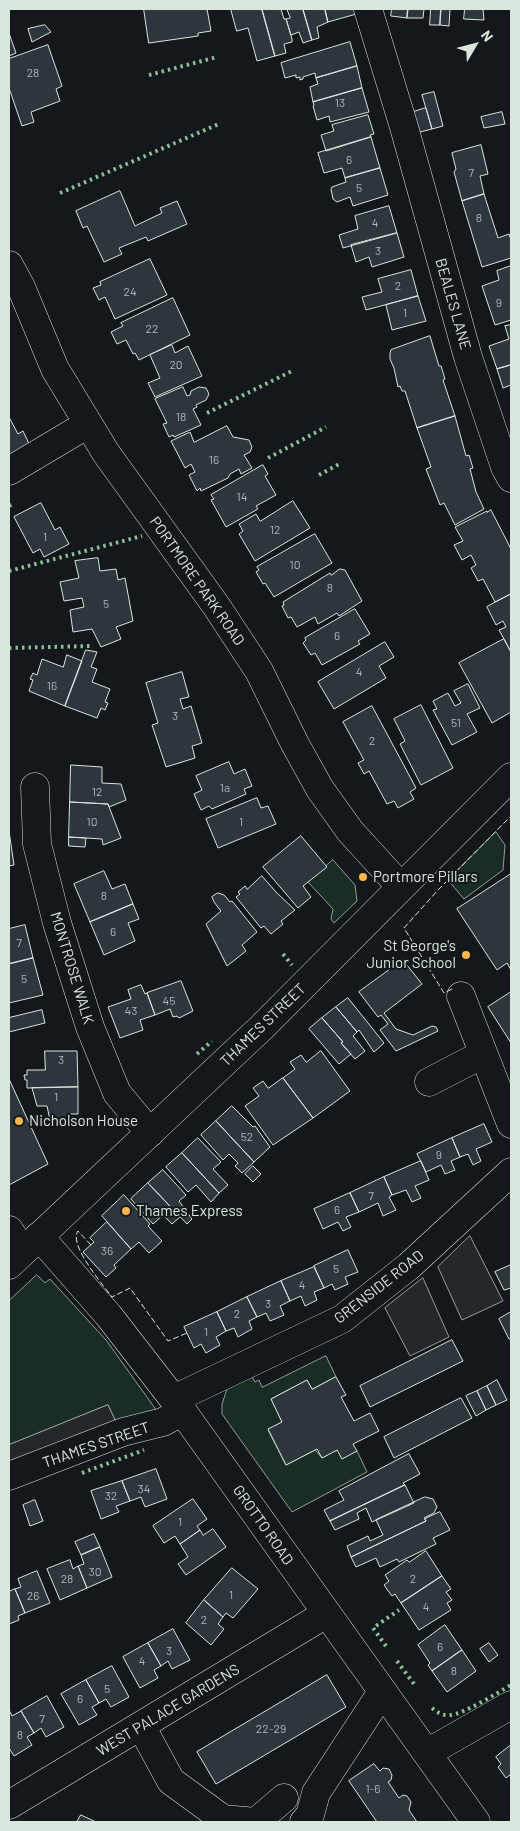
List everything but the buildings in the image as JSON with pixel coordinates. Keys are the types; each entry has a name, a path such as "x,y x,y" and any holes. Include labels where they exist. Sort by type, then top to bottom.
{"street":[{"name":"BEALES LANE","path":"368,9 404,127 468,357 505,467 511,478"},
{"name":"PORTMORE PARK ROAD","path":"9,265 21,287 54,369 106,453 217,607 259,671 294,744 320,789 350,831 401,887"},
{"path":"9,471 88,424"},
{"name":"THAMES STREET","path":"20,1246 150,1133 262,1027 511,778"},
{"name":"MONTROSE WALK","path":"35,787 37,844 57,923 87,1017 117,1094 150,1133"},
{"path":"460,996 511,1124"},
{"path":"429,1082 483,1054"},
{"name":"GRENSIDE ROAD","path":"178,1405 342,1319 409,1266 511,1172"},
{"name":"GROTTO ROAD","path":"20,1246 109,1316 178,1405 476,1822"},
{"name":"THAMES STREET","path":"9,1476 123,1432 164,1422 178,1405"},
{"name":"WEST PALACE GARDENS","path":"9,1805 326,1614"},
{"path":"304,1822 310,1815 316,1793 382,1692"},
{"path":"426,1753 511,1705"},
{"path":"141,1726 171,1781 223,1819 256,1822 284,1798"}],"green space":[{"path":"496,832 505,845 503,870 464,899 448,880"},
{"path":"333,860 355,885 357,901 334,923 331,919 333,909 308,882"},
{"path":"37,1275 45,1283 50,1279 106,1340 157,1411 118,1426 108,1405 9,1445 9,1301"},
{"path":"326,1356 336,1377 312,1389 307,1380 271,1399 282,1422 268,1430 286,1465 315,1450 322,1458 337,1450 357,1451 367,1472 292,1512 222,1414 222,1404 227,1389 251,1375 255,1382 259,1380 262,1387"}],"shaded area":[{"path":"470,1236 503,1301 462,1320 438,1267"},
{"path":"423,1278 449,1337 410,1356 385,1308"},
{"path":"108,1405 118,1426 9,1476 9,1445"}],"hedge":[{"path":"149,75 217,57"},
{"path":"60,193 221,123"},
{"path":"207,413 294,370"},
{"path":"268,458 326,427"},
{"path":"319,475 341,463"},
{"path":"9,506 13,504"},
{"path":"9,571 142,536"},
{"path":"9,648 91,646"},
{"path":"283,954 292,965"},
{"path":"197,1054 212,1041"},
{"path":"82,1473 144,1450"},
{"path":"386,1646 373,1628 399,1610"},
{"path":"397,1661 414,1684"},
{"path":"432,1708 445,1715 456,1714 481,1703 511,1685"}],"fence":[{"path":"452,989 444,993 404,928 438,890 511,816"},
{"path":"91,1245 78,1231 76,1237 82,1254 112,1297 130,1288 168,1341 187,1333"}],"place":[{"name":"Portmore Pillars","path":"363,877"},
{"name":"St George's Junior School","path":"466,955"},
{"name":"Nicholson House","path":"19,1121"},
{"name":"Thames Express","path":"126,1211"}]}
